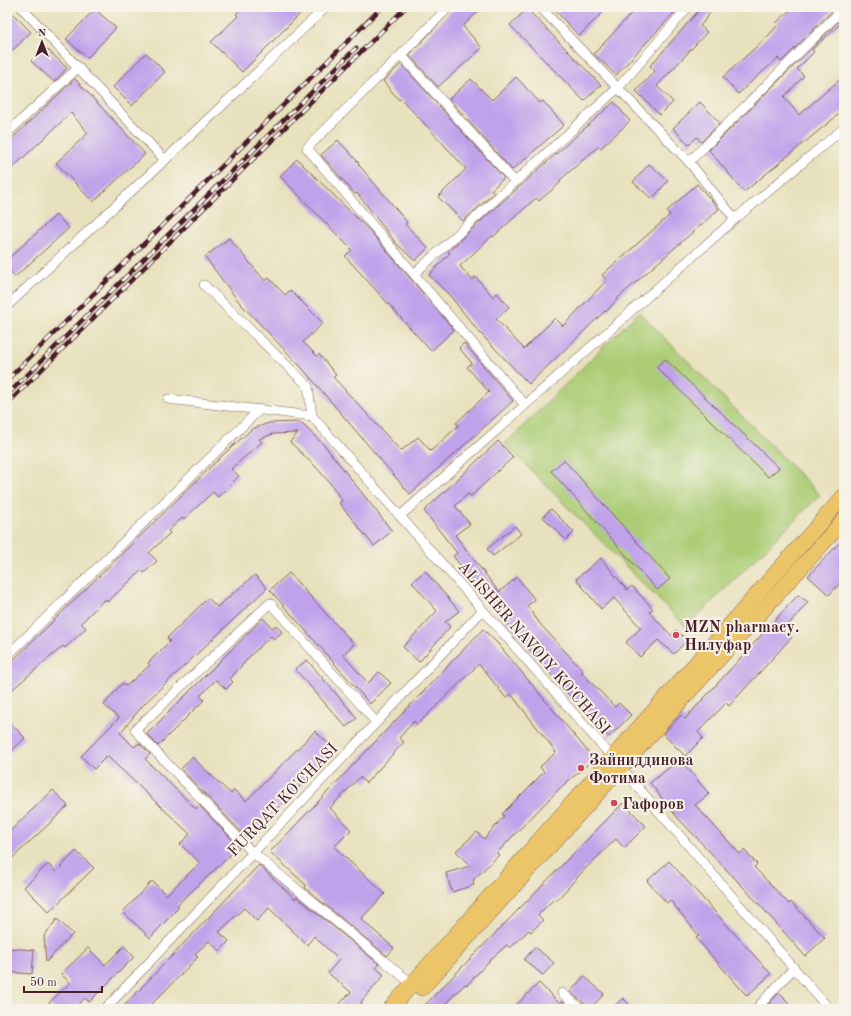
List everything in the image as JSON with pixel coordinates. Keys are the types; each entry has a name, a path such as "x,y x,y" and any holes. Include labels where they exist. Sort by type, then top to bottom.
{"main road":[{"path":"403,1009 844,496"},
{"path":"390,1009 616,762 844,520"}],"street":[{"path":"21,7 165,160"},
{"path":"7,306 165,160 326,7"},
{"path":"449,7 307,148 525,405"},
{"path":"540,7 689,162 735,218"},
{"path":"414,274 618,88 688,7"},
{"path":"689,162 844,8"},
{"path":"401,55 516,182"},
{"path":"7,133 79,67"},
{"path":"400,516 735,218 844,128"},
{"path":"168,399 312,416 308,386 204,285"},
{"path":"7,656 260,410"},
{"name":"ALISHER NAVOIY KO'CHASI","path":"312,416 616,762 829,1009"},
{"path":"376,722 270,603 135,730 252,852 412,984"},
{"name":"FURQAT KO'CHASI","path":"105,1009 252,852 482,611"},
{"path":"756,1009 794,968"},
{"path":"562,993 581,1009"}],"green space":[{"path":"639,312 820,495 686,627 505,444"}],"building":[{"path":"242,7 307,7 242,72 211,42 238,16 236,14"},
{"path":"455,7 483,7 463,26 482,48 438,87 409,55"},
{"path":"552,7 608,7 579,36"},
{"path":"637,7 669,7 675,12 616,75 594,54"},
{"path":"702,7 715,7 700,26 707,32 657,86 673,102 660,115 636,91 655,71 650,66"},
{"path":"794,7 836,7 781,62 778,58 738,94 723,77 768,36 778,25 776,23"},
{"path":"7,8 31,32 7,56"},
{"path":"95,9 116,28 87,58 66,39"},
{"path":"527,9 601,85 584,101 510,25"},
{"path":"844,16 844,20 812,50 814,52 797,69 804,76 784,97 799,115 844,76 844,110 744,192 709,150"},
{"path":"45,47 67,68 54,82 31,61"},
{"path":"146,53 165,72 132,106 113,87"},
{"path":"401,64 504,178 491,190 494,193 463,221 438,197 466,169 401,99 399,100 383,81"},
{"path":"516,77 540,103 543,101 564,125 512,170 449,99 471,79 492,100"},
{"path":"75,79 145,154 93,202 56,163 88,133 71,113 7,173 7,143"},
{"path":"614,102 630,121 601,148 599,146 560,180 561,182 539,201 536,198 460,266 472,280 476,277 493,297 497,293 509,307 496,319 524,349 555,318 563,326 607,280 602,275 670,215 667,211 697,184 719,209 619,297 606,312 605,311 529,384 479,332 451,297 429,275 450,253 448,252 471,230"},
{"path":"700,102 720,123 701,142 697,137 689,145 673,128"},
{"path":"338,140 359,163 358,164 407,222 405,224 428,248 415,261 396,243 357,193 355,194 321,155"},
{"path":"297,159 371,232 454,330 431,351 345,256 352,250 280,176"},
{"path":"649,164 668,181 652,199 633,182"},
{"path":"56,215 69,228 15,277 7,268 7,260"},
{"path":"229,238 265,281 269,278 285,295 290,290 323,323 303,342 317,356 319,354 336,375 333,377 401,451 418,437 431,451 459,425 456,423 489,392 467,367 472,363 459,348 464,343 513,401 410,494 302,368 239,302 205,257"},
{"path":"665,359 779,468 768,477 656,367"},
{"path":"300,422 325,446 392,531 374,546 339,503 342,501 330,483 290,442 298,433 273,434 259,439 262,442 231,469 239,476 218,497 213,492 184,519 182,518 168,531 170,533 149,553 157,561 144,573 142,570 107,602 105,599 81,623 86,628 65,648 63,646 7,694 7,666 224,454 252,429 269,423"},
{"path":"498,441 513,457 471,496 468,494 455,506 470,524 455,535 499,592 517,577 535,600 527,606 541,625 583,671 582,673 615,707 619,703 631,715 609,737 566,692 486,598 453,556 457,553 424,511"},
{"path":"564,460 670,579 657,590 551,471"},
{"path":"551,509 574,532 566,540 543,517"},
{"path":"515,526 521,534 493,556 487,549"},
{"path":"844,538 844,579 829,595 808,576"},
{"path":"601,558 627,590 632,586 653,609 649,612 672,636 676,630 687,640 674,654 658,640 640,657 626,642 641,628 614,598 601,609 576,579"},
{"path":"425,571 459,611 445,622 450,627 419,662 403,647 437,611 412,582"},
{"path":"289,573 354,644 343,655 368,683 379,672 391,683 370,704 270,590"},
{"path":"255,575 267,588 145,703 120,733 134,747 139,743 150,754 145,759 196,809 199,805 239,847 177,905 179,907 150,938 123,912 152,881 166,895 200,863 180,844 190,834 107,756 94,769 81,756 119,718 104,705 122,683 126,686 150,665 148,663 170,641 167,638 208,598 217,607"},
{"path":"798,595 808,602 784,630 792,637 729,706 726,703 698,732 703,738 685,756 663,734 681,715 685,719"},
{"path":"263,618 272,628 276,625 282,632 274,639 271,636 251,655 230,679 233,682 226,689 216,680 200,696 204,700 158,746 147,734"},
{"path":"483,629 499,645 594,759 560,788 513,836 497,853 499,855 473,880 474,885 452,892 446,873 470,866 456,851 477,832 484,839 504,816 502,814 544,772 540,767 556,752 511,694 506,698 479,664 417,725 414,721 399,738 404,742 366,783 360,777 330,808 351,830 334,847 385,894 361,919 394,948 387,956 305,888 306,885 270,852"},
{"path":"307,660 357,718 346,727 295,669"},
{"path":"7,719 25,738 7,755"},
{"path":"315,731 335,750 248,839 181,769 192,757 231,794 234,790 246,801"},
{"path":"680,759 709,794 695,805 740,854 744,850 757,864 754,867 789,904 791,902 825,938 805,956 758,903 677,817 650,783"},
{"path":"53,790 68,806 7,863 7,834"},
{"path":"623,803 646,826 624,848 616,839 585,869 556,901 554,899 538,915 543,920 531,932 529,930 510,948 507,945 491,959 467,985 465,984 440,1009 421,1009"},
{"path":"76,851 94,868 49,912 24,887 48,864 56,872"},
{"path":"669,861 771,974 747,996 696,938 699,936 670,900 667,903 647,881"},
{"path":"259,865 295,899 297,897 379,964 376,968 384,975 361,1002 362,1003 357,1009 335,1009 351,992 328,973 339,960 314,936 307,945 269,908 257,921 244,908 219,932 229,941 220,951 209,941 195,954 198,957 147,1009 121,1009"},
{"path":"57,919 73,934 46,962 44,936"},
{"path":"124,946 134,957 89,1002 85,998 73,1009 54,1009 49,1003 70,983 61,974 88,948 105,965"},
{"path":"535,947 554,963 543,975 524,960"},
{"path":"7,948 34,950 32,974 7,972"},
{"path":"584,976 604,994 590,1009 587,1009 585,1004 570,992"},
{"path":"539,983 560,1004 562,1001 572,1009 512,1009"},
{"path":"779,993 789,1003 784,1009 764,1009"},
{"path":"623,998 633,1009 611,1009"}],"railway":[{"path":"7,380 382,7"},
{"path":"7,404 406,7"},
{"path":"7,395 356,48"}],"place":[{"name":"MZN pharmacy. Нилуфар","path":"676,635"},
{"name":"Зайниддинова Фотима","path":"581,768"},
{"name":"Гафоров","path":"614,803"}]}
